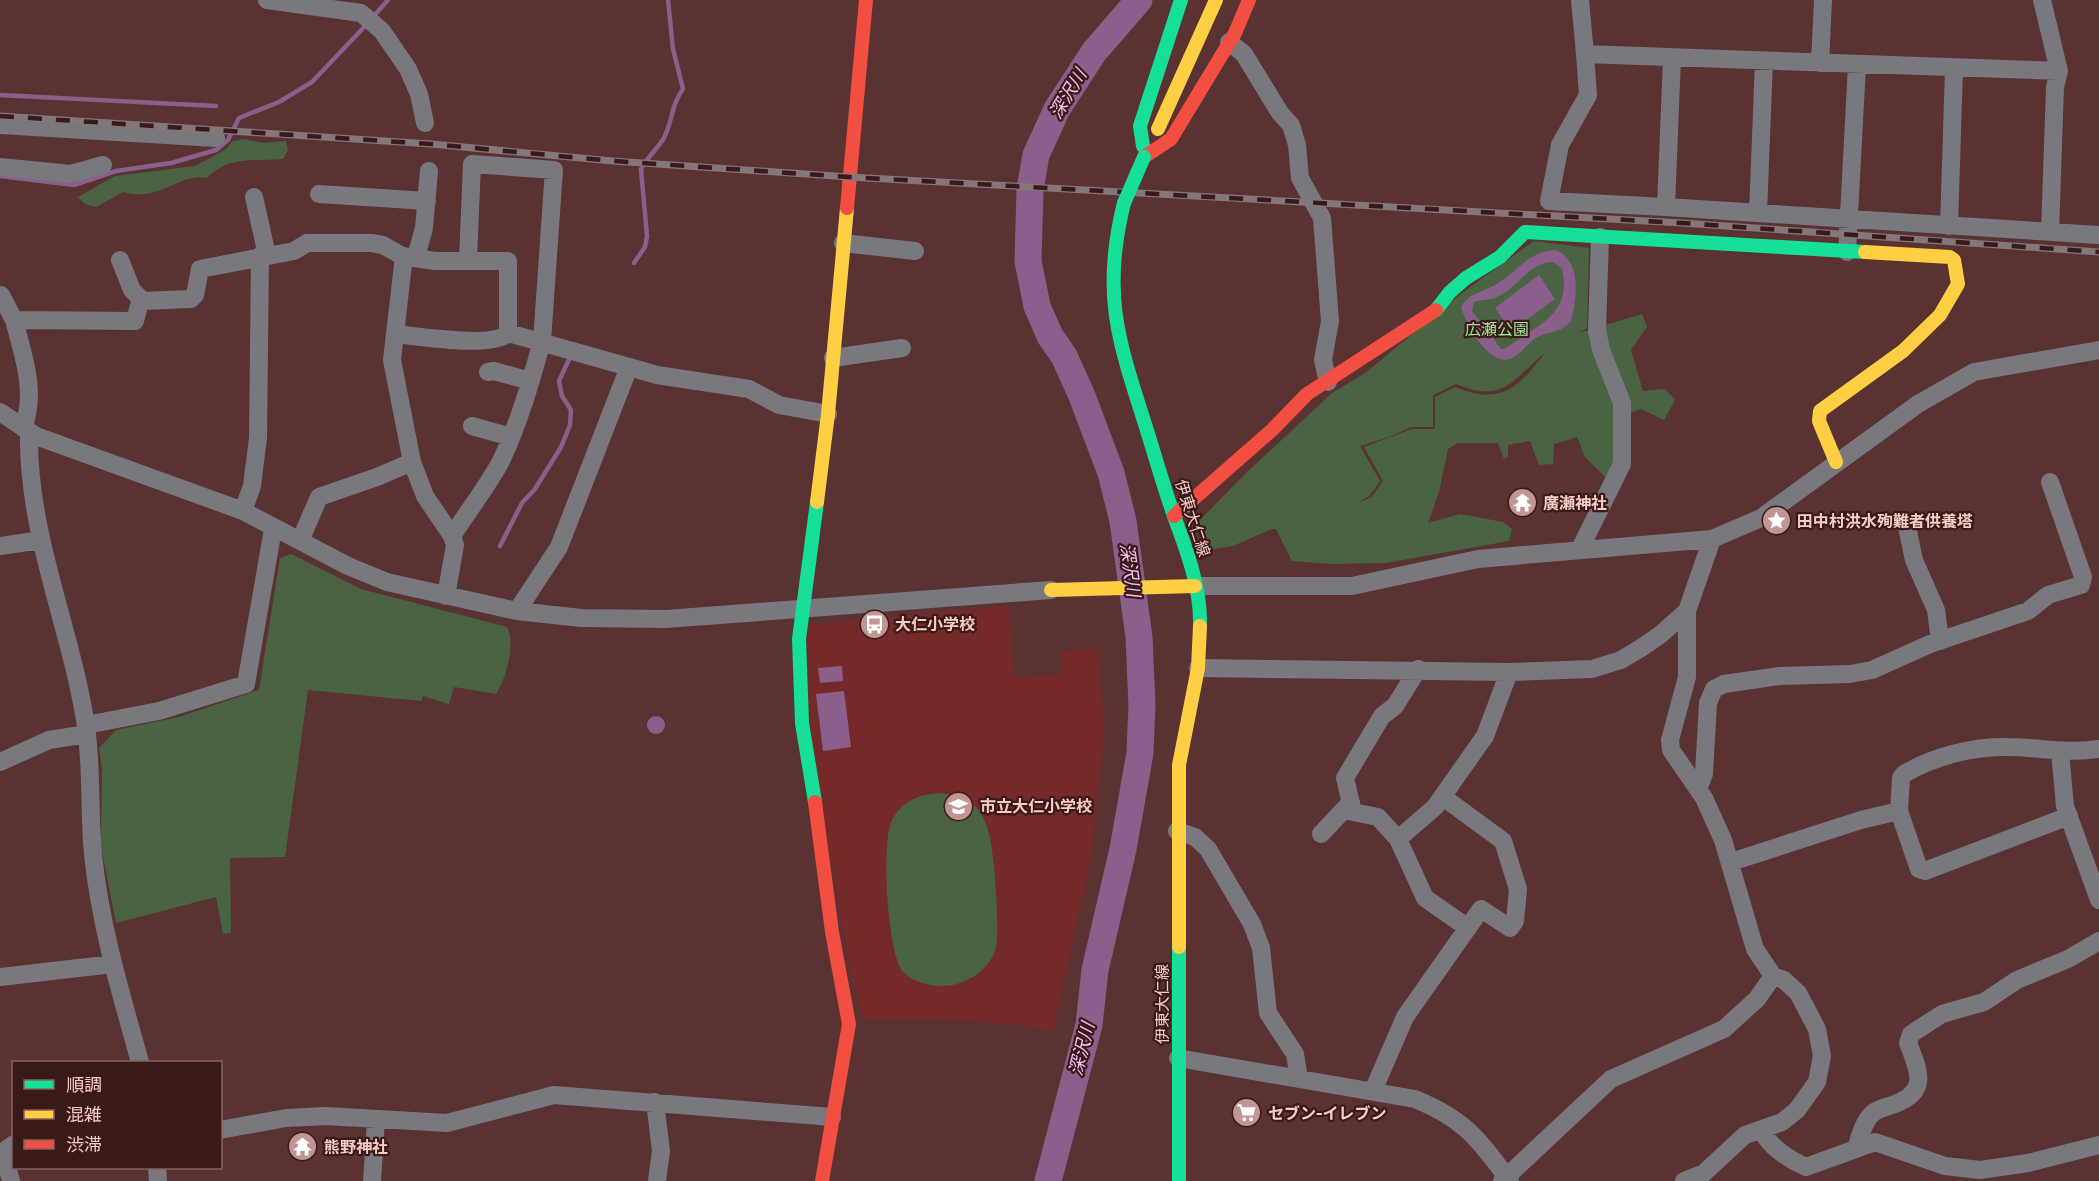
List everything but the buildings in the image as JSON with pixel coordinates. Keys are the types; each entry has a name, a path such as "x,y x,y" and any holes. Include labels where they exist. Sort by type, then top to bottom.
{"street":[{"path":"267,0 343,9 363,15 382,31 408,69 419,94 424,123"},
{"path":"822,1181 832,1117 850,1035 832,932 821,840 802,723 799,690 801,610 828,414 866,0"},
{"path":"1181,0 1140,126 1144,157 1171,139 1229,42 1249,0"},
{"name":"伊東大仁線","path":"1179,1181 1177,831 1179,765 1198,668 1200,614 1189,552 1174,516 1119,343 1112,314 1109,282 1113,250 1124,203 1216,0"},
{"path":"1580,0 1587,95 1560,145 1549,201 2099,235"},
{"path":"1820,63 1822,0"},
{"path":"2042,0 2059,71 2055,87 2050,232"},
{"path":"1229,42 1244,54 1280,113 1291,124 1297,145 1300,178 1322,218 1330,321 1323,360 1328,382"},
{"path":"1585,54 1857,66 2059,71"},
{"path":"1666,207 1672,58"},
{"path":"1758,213 1764,61"},
{"path":"1847,252 1857,66"},
{"path":"1949,226 1954,69"},
{"path":"0,124 216,138"},
{"path":"452,536 500,463 512,437 542,341 554,170 472,164 468,260"},
{"path":"0,167 71,174 103,165"},
{"path":"429,171 421,245 410,257 392,360 412,462 425,496 452,536 455,550 446,596"},
{"path":"319,194 427,201"},
{"path":"243,510 252,486 258,438 264,256 254,197"},
{"path":"1174,516 1272,430 1307,394 1432,315 1450,292 1466,278 1500,257 1525,232 1950,257 1954,260 1958,284 1940,315 1863,382 1820,411 1819,421 1836,462"},
{"path":"1580,549 1622,464 1622,403 1601,350 1597,330 1600,237"},
{"path":"14,320 135,321 140,302 191,299 195,295 200,269 294,251 307,243 383,245 410,257 435,261 508,261 508,333 505,337 480,340 395,334"},
{"path":"843,243 915,251"},
{"path":"120,260 132,290 144,301"},
{"path":"1,295 14,320 29,383 30,403 26,430 28,453 41,540 86,730 93,853 101,912 140,1061"},
{"path":"508,333 657,375 749,388 779,405 828,414"},
{"path":"833,358 902,348"},
{"path":"0,412 26,430 243,510 273,529 348,567 387,582 517,611 581,618 645,620 1051,591 1195,586 1352,586 1478,559 1712,539 1761,518 1918,404 1974,372 2099,350"},
{"path":"517,611 559,547 594,462 629,366"},
{"path":"488,372 494,370 530,381"},
{"path":"472,426 512,437"},
{"path":"300,541 319,496 377,477 412,462"},
{"path":"1698,789 1704,774 1708,703 1710,695 1718,686 1780,676 1861,673 1940,641 2028,611 2048,595 2082,583 2083,578 2050,482"},
{"path":"1906,522 1914,560 1936,610 1940,641"},
{"path":"0,762 49,740 159,711 246,684 273,529"},
{"path":"1684,1181 1704,1173 1745,1135 1782,1122 1797,1110 1817,1082 1821,1068 1816,1029 1808,1010 1798,993 1784,980 1773,976 1755,950 1731,862 1716,824 1698,789 1677,761 1670,745 1687,677 1687,611 1712,539"},
{"path":"0,546 41,540"},
{"path":"1198,668 1418,669 1509,672 1578,670 1605,666 1621,660 1660,635 1687,611"},
{"path":"1418,669 1395,706 1382,716 1345,778 1353,813 1378,817 1398,839 1425,898 1468,928"},
{"path":"1398,839 1443,796 1485,736 1509,672"},
{"path":"2069,816 1922,871 1916,862 1899,811 1901,778 1909,771 1950,756 1995,747 2060,752 2099,749"},
{"path":"2060,752 2062,785 2069,816 2099,900"},
{"path":"1373,1091 1405,1017 1481,909 1510,928 1515,921 1518,889 1503,841 1443,796"},
{"path":"1321,834 1351,802"},
{"path":"1731,862 1861,819 1899,811"},
{"path":"1177,831 1202,842 1209,849 1252,924 1261,948 1268,1013 1295,1054 1299,1078"},
{"path":"1857,1146 1860,1135 1872,1113 1907,1100 1917,1086 1918,1068 1908,1043 1911,1034 1942,1014 1984,1002 2018,980 2068,960 2099,941"},
{"path":"0,977 113,964"},
{"path":"1178,1058 1373,1091 1415,1100 1440,1109 1461,1122 1506,1180 1611,1079 1724,1029 1757,999 1773,976"},
{"path":"222,1130 286,1118 343,1116 447,1123 554,1095 832,1117"},
{"path":"655,1102 661,1151 657,1181"},
{"path":"372,1181 376,1120"},
{"path":"1762,1130 1766,1139 1781,1152 1806,1167 1857,1146 1875,1142 1888,1144 1945,1166 1980,1170 2028,1163 2099,1145"},
{"path":"11,1181 3,1152 12,1145"}],"shaded area":[{"path":"1556,250 1564,255 1574,271 1576,291 1571,321 1559,330 1534,339 1512,358 1504,360 1496,357 1480,343 1473,333 1461,307 1471,296 1500,282 1528,259","holes":["1553,262 1562,268 1564,284 1557,308 1540,325 1505,349 1501,349 1472,311 1474,302 1491,299 1505,293 1536,266"]},
{"path":"1539,275 1555,299 1511,331 1495,308"},
{"name":"市立大仁小学校","path":"1008,605 1015,678 1063,674 1060,652 1097,647 1099,665 1104,733 1090,862 1053,1031 1014,1024 941,1019 864,1019 852,981 810,738 807,625"},
{"path":"842,666 843,681 820,683 818,668"},
{"path":"844,691 851,747 823,751 816,694"},
{"path":"652,716 660,716 665,721 663,732 652,734 647,729 647,721"}],"green space":[{"path":"245,139 262,143 286,141 288,150 283,159 233,163 224,166 207,178 188,179 148,194 123,192 96,207 85,204 78,197 115,176 195,166 225,150 233,141"},
{"name":"広瀬公園","path":"1534,241 1589,248 1587,328 1579,333 1642,314 1647,327 1631,350 1643,391 1665,389 1675,400 1664,420 1641,409 1613,420 1618,462 1607,479 1585,457 1577,437 1554,444 1553,464 1539,465 1530,441 1508,445 1508,457 1504,459 1498,443 1458,443 1448,449 1439,492 1428,523 1460,514 1503,522 1512,529 1509,541 1386,563 1330,564 1292,561 1276,529 1272,529 1233,546 1203,551 1198,522 1245,474 1332,393 1364,374 1462,293","holes":["1545,353 1526,376 1507,390 1485,395 1455,387 1435,397 1435,429 1412,429 1364,447 1383,481 1372,497 1358,503 1370,495 1380,481 1360,446 1411,427 1433,427 1433,395 1456,384 1472,390 1497,390 1515,380"]},
{"path":"291,554 361,589 507,627 510,634 510,652 500,687 496,694 454,687 449,704 423,696 421,701 308,690 285,857 230,858 231,933 223,934 216,897 116,923 101,846 102,769 99,748 116,730 179,717 259,690 280,558"},
{"path":"941,793 959,796 971,802 985,822 993,857 997,942 991,959 980,972 958,984 941,986 926,984 911,978 903,972 897,961 890,922 886,873 889,832 896,813 913,799"}],"waterway":[{"path":"372,18 388,0"},
{"path":"634,263 645,247 647,236 641,169 664,138 676,101 683,89 673,49 668,0"},
{"name":"深沢川","path":"1048,1181 1089,1025 1095,970 1123,849 1140,753 1142,706 1139,637 1123,521 1111,473 1082,396 1037,306 1028,261 1030,190 1036,155 1057,109 1094,52 1139,0"},
{"path":"0,176 74,185 116,171 171,163 216,150 228,140 239,118 279,102 312,82 367,24"},
{"path":"0,95 216,106"},
{"path":"500,546 522,503 535,489 561,447 570,425 571,410 562,396 559,381 571,355"}],"railway":[{"path":"0,116 431,144 613,161 849,177 1682,223 2099,252"}],"traffic: fast":[{"path":"1143,146 1140,126 1181,0"},
{"path":"1124,203 1144,157"},
{"path":"1124,203 1114,262 1116,314 1120,338 1134,391 1192,570 1198,598 1200,626"},
{"path":"1436,310 1450,292 1466,278 1500,257 1525,232 1865,252"},
{"path":"815,802 802,723 799,639 817,502"},
{"path":"1179,947 1179,1181"}],"traffic: slow":[{"path":"1158,129 1216,0"},
{"path":"817,502 828,414 847,208"},
{"path":"1836,462 1819,421 1820,411 1903,351 1940,315 1958,284 1954,260 1950,257 1865,252"},
{"path":"1051,590 1195,586"},
{"path":"1179,947 1179,765 1198,668 1200,626"}],"traffic: jam":[{"path":"847,208 866,0"},
{"path":"1144,157 1171,139 1235,33 1249,0"},
{"path":"1174,516 1272,430 1307,394 1436,310"},
{"path":"815,802 832,932 849,1024 822,1181"}],"place":[{"name":"廣瀬神社","path":"1522,503"},
{"name":"田中村洪水殉難者供養塔","path":"1776,521"},
{"name":"大仁小学校","path":"874,624"},
{"name":"市立大仁小学校","path":"959,806"},
{"name":"セブン-イレブン","path":"1247,1113"},
{"name":"熊野神社","path":"303,1147"}]}
